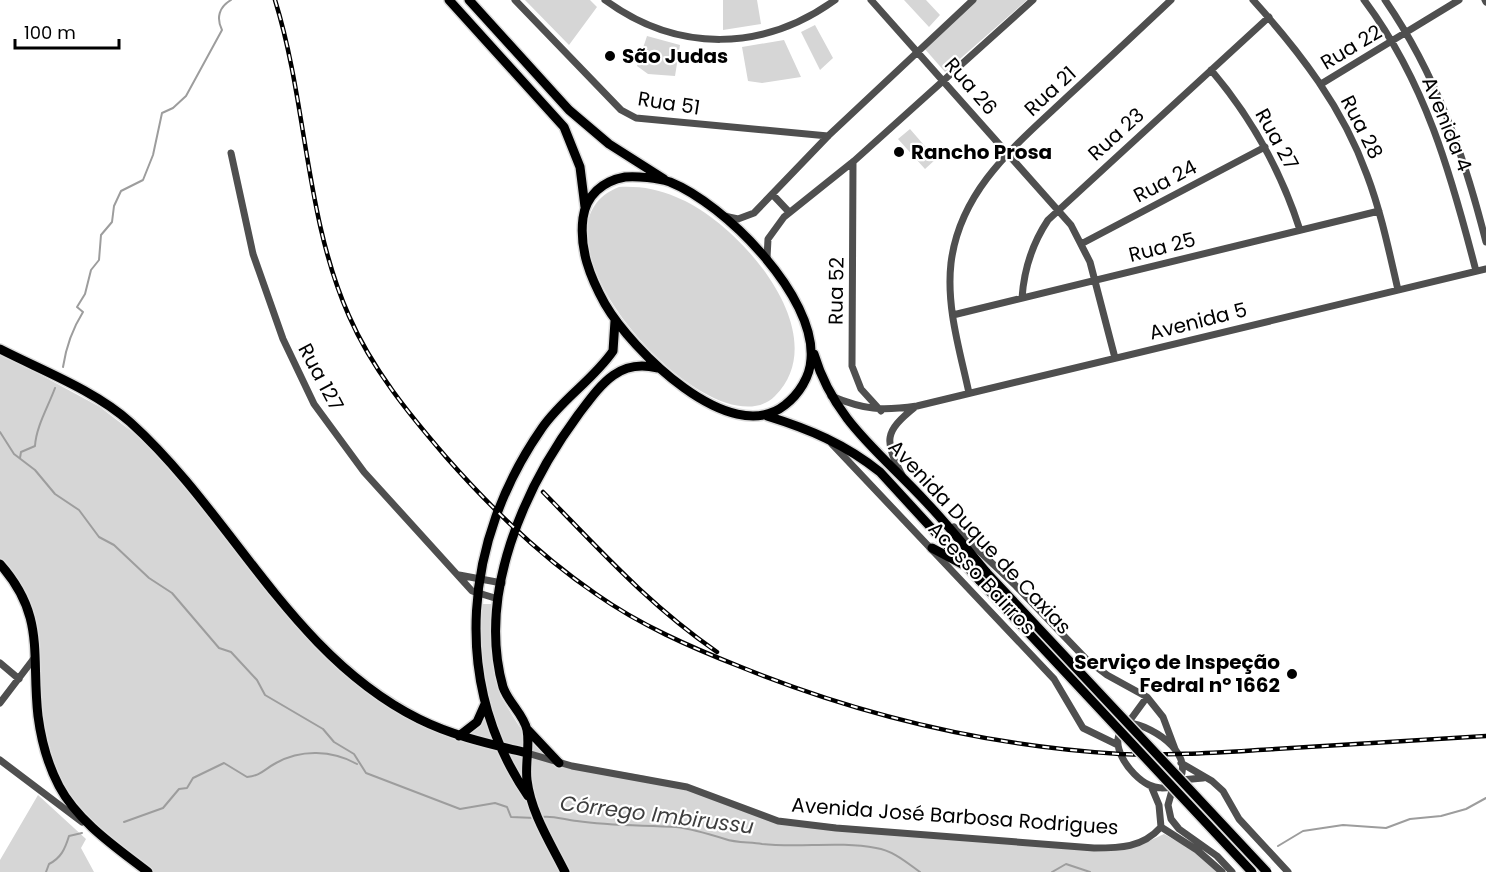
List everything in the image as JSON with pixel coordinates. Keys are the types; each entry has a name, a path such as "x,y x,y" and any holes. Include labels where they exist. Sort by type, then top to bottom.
{"main road":[{"path":"449,0 564,127 580,167 585,207 582,230 585,260 614,318 659,369"},
{"path":"471,0 569,110 609,144 669,182"},
{"path":"585,207 598,188 616,178 631,177 669,182"},
{"name":"Avenida Duque de Caxias","path":"669,182 724,216 767,258 793,298 829,395 848,421 927,502 987,573 1267,872"},
{"path":"565,872 530,801 499,746 485,704 476,656 474,628 477,595 490,535 526,452 552,414 613,351 614,318"},
{"path":"767,416 792,400 801,388 811,360 811,345"},
{"name":"Avenida José Barbosa Rodrigues","path":"1,352 78,389 128,420 168,458 192,485 288,612 314,640 380,696 420,720 459,736 527,753"},
{"path":"559,763 527,729 504,688 498,650 498,599 515,528 527,497 552,452 580,412 617,371 640,364 659,369"},
{"name":"Avenida Duque de Caxias","path":"659,369 716,406 732,412 767,416 819,433 851,450 880,472 1252,872"},
{"path":"932,548 968,567"},
{"path":"0,564 24,599 35,637 38,717 51,767 69,801 104,838 148,872"},
{"path":"459,736 477,722 485,704"},
{"path":"527,729 530,801"}],"street":[{"name":"Rua 51","path":"514,0 621,110 636,118 828,136"},
{"path":"604,0 623,14 669,32 722,39 750,39 776,32 798,23 835,0"},
{"name":"Rua 26","path":"871,0 945,80 1058,209 1082,244 1095,280 1115,358"},
{"path":"724,216 747,218 773,195 828,136 973,0"},
{"path":"767,258 771,232 789,212 853,162 1032,0"},
{"name":"Rua 21","path":"969,393 952,315 951,263 961,221 980,186 1008,153 1171,0"},
{"name":"Rua 28","path":"1253,0 1321,84 1351,136 1379,211 1398,290"},
{"name":"Avenida 4","path":"1364,0 1391,41 1422,98 1446,158 1476,271"},
{"name":"Avenida 4","path":"1385,0 1406,32 1450,121 1462,153 1486,242"},
{"name":"Rua 22","path":"1321,84 1459,0"},
{"name":"Rua 23","path":"1022,298 1024,274 1032,249 1040,232 1058,209 1269,17"},
{"name":"Rua 27","path":"1211,70 1241,108 1265,147 1300,230"},
{"name":"Rua 24","path":"1082,244 1265,147"},
{"name":"Rua 127","path":"231,153 257,265 283,339 314,404 364,472 477,595"},
{"name":"Rua 52","path":"853,162 852,366 861,389 881,411"},
{"path":"773,195 789,212"},
{"name":"Rua 25","path":"952,315 1379,211"},
{"name":"Avenida 5","path":"829,395 857,406 881,411 917,406 1486,269"},
{"name":"Avenida 5","path":"906,481 889,447 889,437 891,428 917,406"},
{"name":"Acesso Bairros","path":"819,433 852,462 1054,679 1083,728 1118,745"},
{"path":"927,502 1016,586 1086,659 1107,675 1147,697 1163,717 1181,762 1181,780"},
{"path":"459,575 481,577 502,583"},
{"path":"477,595 498,599"},
{"path":"0,703 37,655"},
{"path":"0,663 19,679"},
{"path":"1147,697 1118,737 1118,745 1129,770 1150,786 1160,805 1161,827 1197,850 1222,872"},
{"path":"1128,723 1153,729 1175,749"},
{"name":"Avenida José Barbosa Rodrigues","path":"527,753 559,763 664,781 757,814 808,825 1094,848 1128,847 1145,841 1161,827"},
{"path":"0,760 104,838"},
{"path":"1181,762 1203,778 1212,781 1223,791 1239,819 1288,872"},
{"path":"1203,778 1181,780 1173,787 1168,805 1171,819 1179,830 1208,849 1232,872"},
{"path":"1150,786 1173,787"}],"shaded area":[{"path":"525,0 590,0 597,7 569,45"},
{"path":"723,0 757,0 761,24 723,30"},
{"path":"904,0 926,0 940,15 929,27"},
{"path":"976,0 1027,0 945,72 924,48"},
{"path":"815,25 833,58 820,70 801,32"},
{"path":"647,36 680,45 675,76 648,74 637,66"},
{"path":"784,40 801,77 762,83 748,81 742,47"},
{"path":"910,129 936,159 925,169 898,139"},
{"path":"619,187 662,192 701,210 751,254 772,282 787,312 794,342 791,371 775,396 746,407 709,396 669,368 632,331 604,288 588,247 592,211"},
{"path":"0,353 100,407 144,441 164,460 207,512 287,616 334,664 379,698 494,747 527,801 562,872 139,872 98,839 66,803 41,753 33,719 30,614 0,562"},
{"path":"480,604 492,604 493,653 496,682 501,697 519,726 543,749 564,762 646,776 783,820 1099,848 1149,841 1164,834 1198,853 1218,872 570,872 533,798 500,744 461,734 469,727 486,698 483,681"},
{"path":"38,795 86,839 81,848 94,872 0,872 0,860"}],"waterway":[{"path":"63,367 70,338 83,312 77,307 85,294 91,270 99,260 101,235 112,222 114,206 121,191 143,180 153,155 162,113 173,108 186,96 222,30 219,21 221,9 231,0"},
{"path":"20,458 21,452 35,446 40,424 55,388"},
{"name":"Córrego Imbirussu","path":"0,432 14,454 35,470 55,494 79,510 99,537 114,545 149,578 172,593 219,648 231,652 257,680 265,695 323,729 334,742 354,754 366,773 460,809 495,803 507,807 511,817 535,818"},
{"path":"124,822 163,808 179,789 187,788 193,778 224,763 247,777 259,774 286,758 306,753 337,756 357,764"},
{"name":"Córrego Imbirussu","path":"1278,846 1303,831 1343,825 1386,828 1410,819 1441,816 1466,809 1486,798"},
{"name":"Córrego Imbirussu","path":"541,817 602,824 676,827 734,841 762,844 848,845 876,848 894,854 920,872"},
{"path":"46,872 49,864 62,853 69,836 82,833"},
{"name":"Córrego Imbirussu","path":"1052,872 1066,864 1090,872"}],"railway":[{"path":"275,0 286,39 323,239 334,278 358,336 380,373 418,424 480,494 555,564 613,605 666,635 703,652 833,700 927,726 1023,744 1120,754 1159,754 1486,736"},
{"path":"543,492 647,596 717,652"}],"place":[{"name":"São Judas","path":"610,56"},
{"name":"Rancho Prosa","path":"899,152"},
{"name":"Serviço de Inspeção Fedral nº 1662","path":"1292,674"}]}
